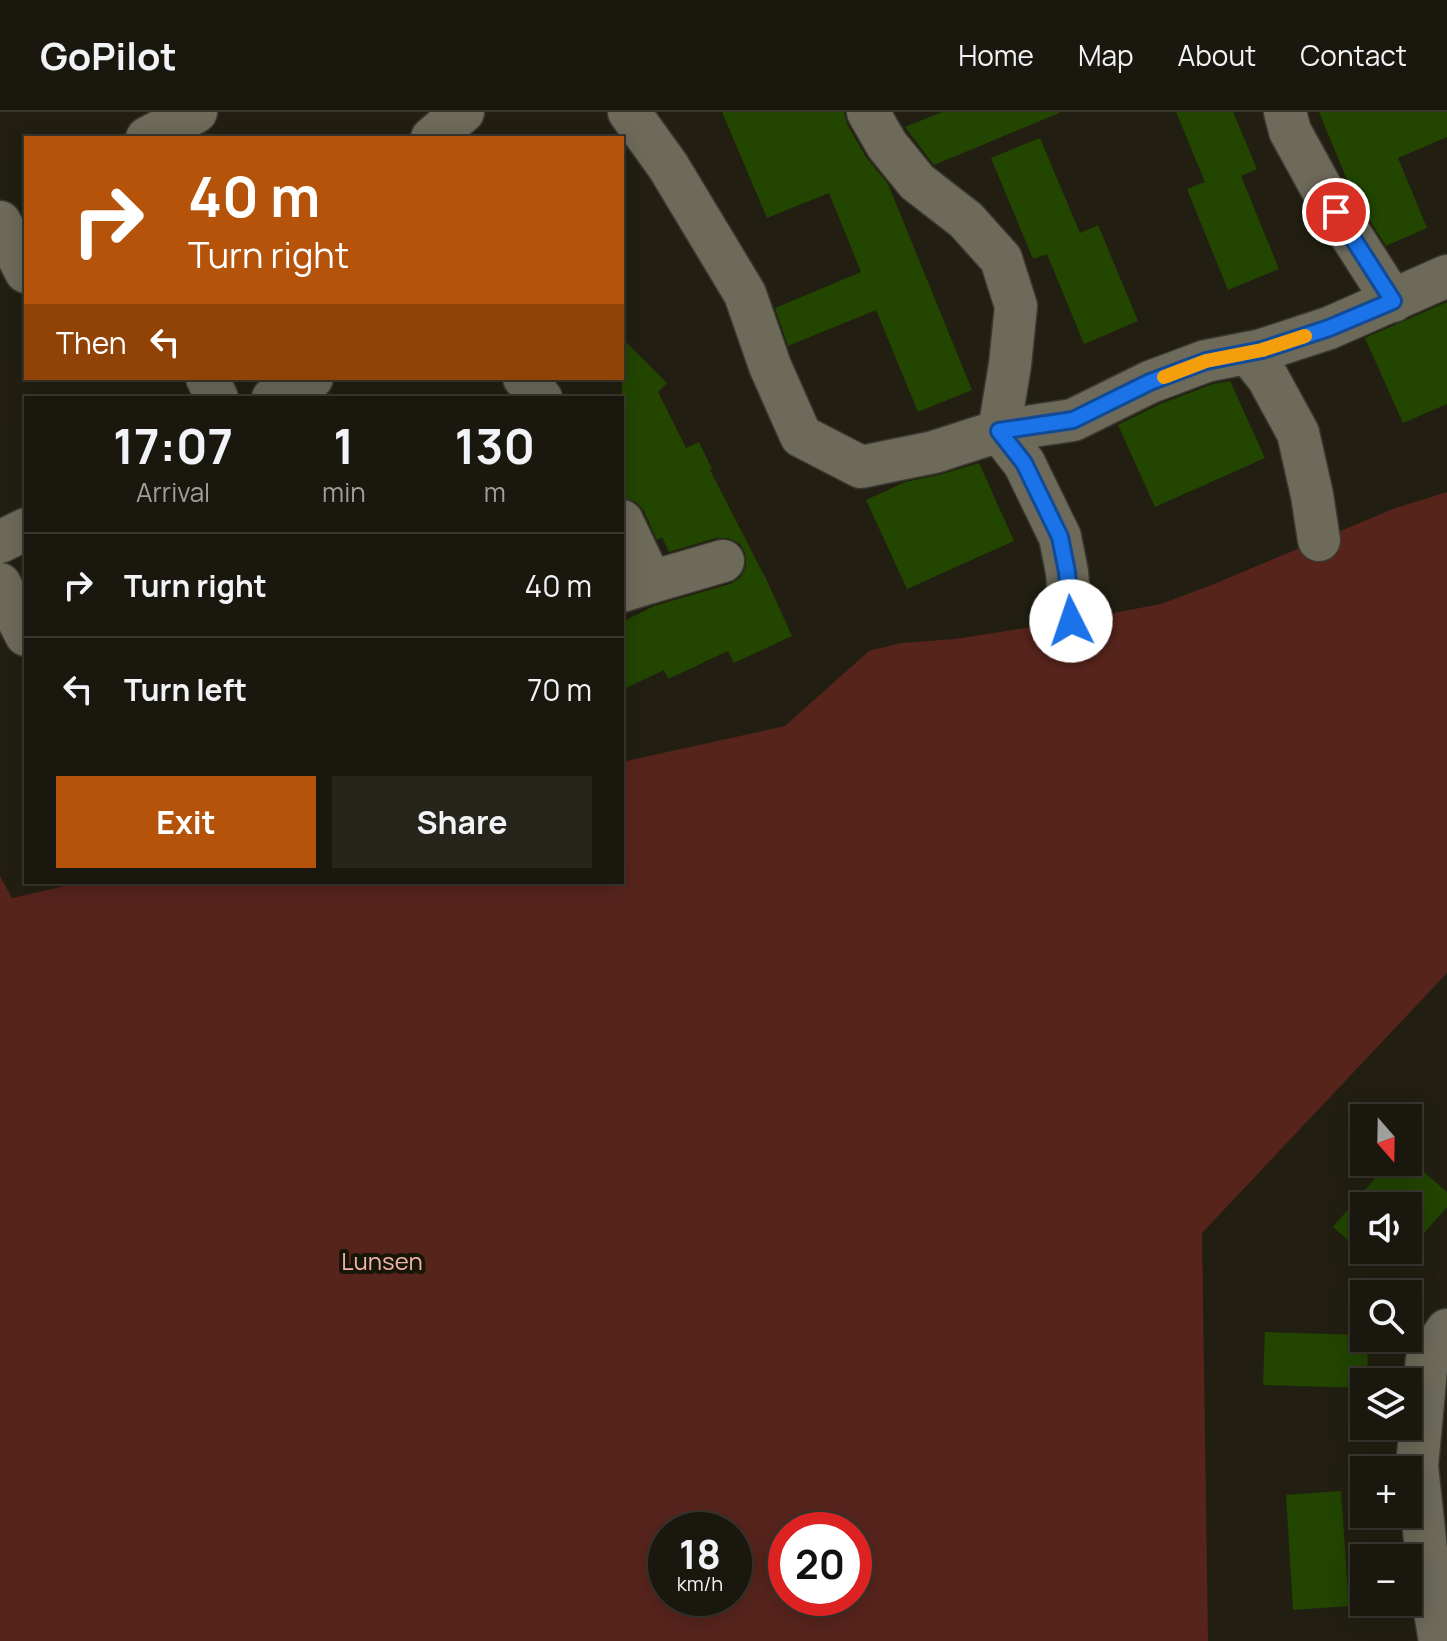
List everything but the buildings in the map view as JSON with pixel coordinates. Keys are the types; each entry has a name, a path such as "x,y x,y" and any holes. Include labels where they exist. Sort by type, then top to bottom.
{"street":[{"path":"151,136 196,112"},
{"path":"434,136 463,112"},
{"path":"629,112 668,166 745,294 770,366 801,436 861,467 934,452 999,431 1073,420 1150,382 1206,361 1248,353 1329,328 1447,276"},
{"path":"868,112 887,145 917,182 966,220 1001,259 1016,306 999,431 1024,463 1060,537 1071,621"},
{"path":"1285,112 1290,131 1324,193 1393,301"},
{"path":"0,215 24,202"},
{"path":"0,222 24,268"},
{"path":"1248,353 1268,378 1298,433 1319,540"},
{"path":"277,396 308,380"},
{"path":"526,380 539,396"},
{"path":"0,542 24,530"},
{"path":"624,530 637,587 723,561"},
{"path":"0,584 24,631"},
{"path":"1440,1641 1429,1577 1417,1466 1427,1359 1447,1330"}],"green space":[{"name":"Lunsen","path":"1447,492 1447,973 1202,1233 1208,1641 0,1641 0,876 12,898 73,884 624,884 624,762 785,726 869,651 901,643 955,639 1161,604 1393,509"}],"slow traffic":[{"path":"1164,377 1206,361 1262,350 1305,336"}],"route":[{"path":"1071,621 1060,537 1024,463 999,431 1073,420 1150,382 1206,361 1262,350 1329,328 1393,301 1336,212"}]}
